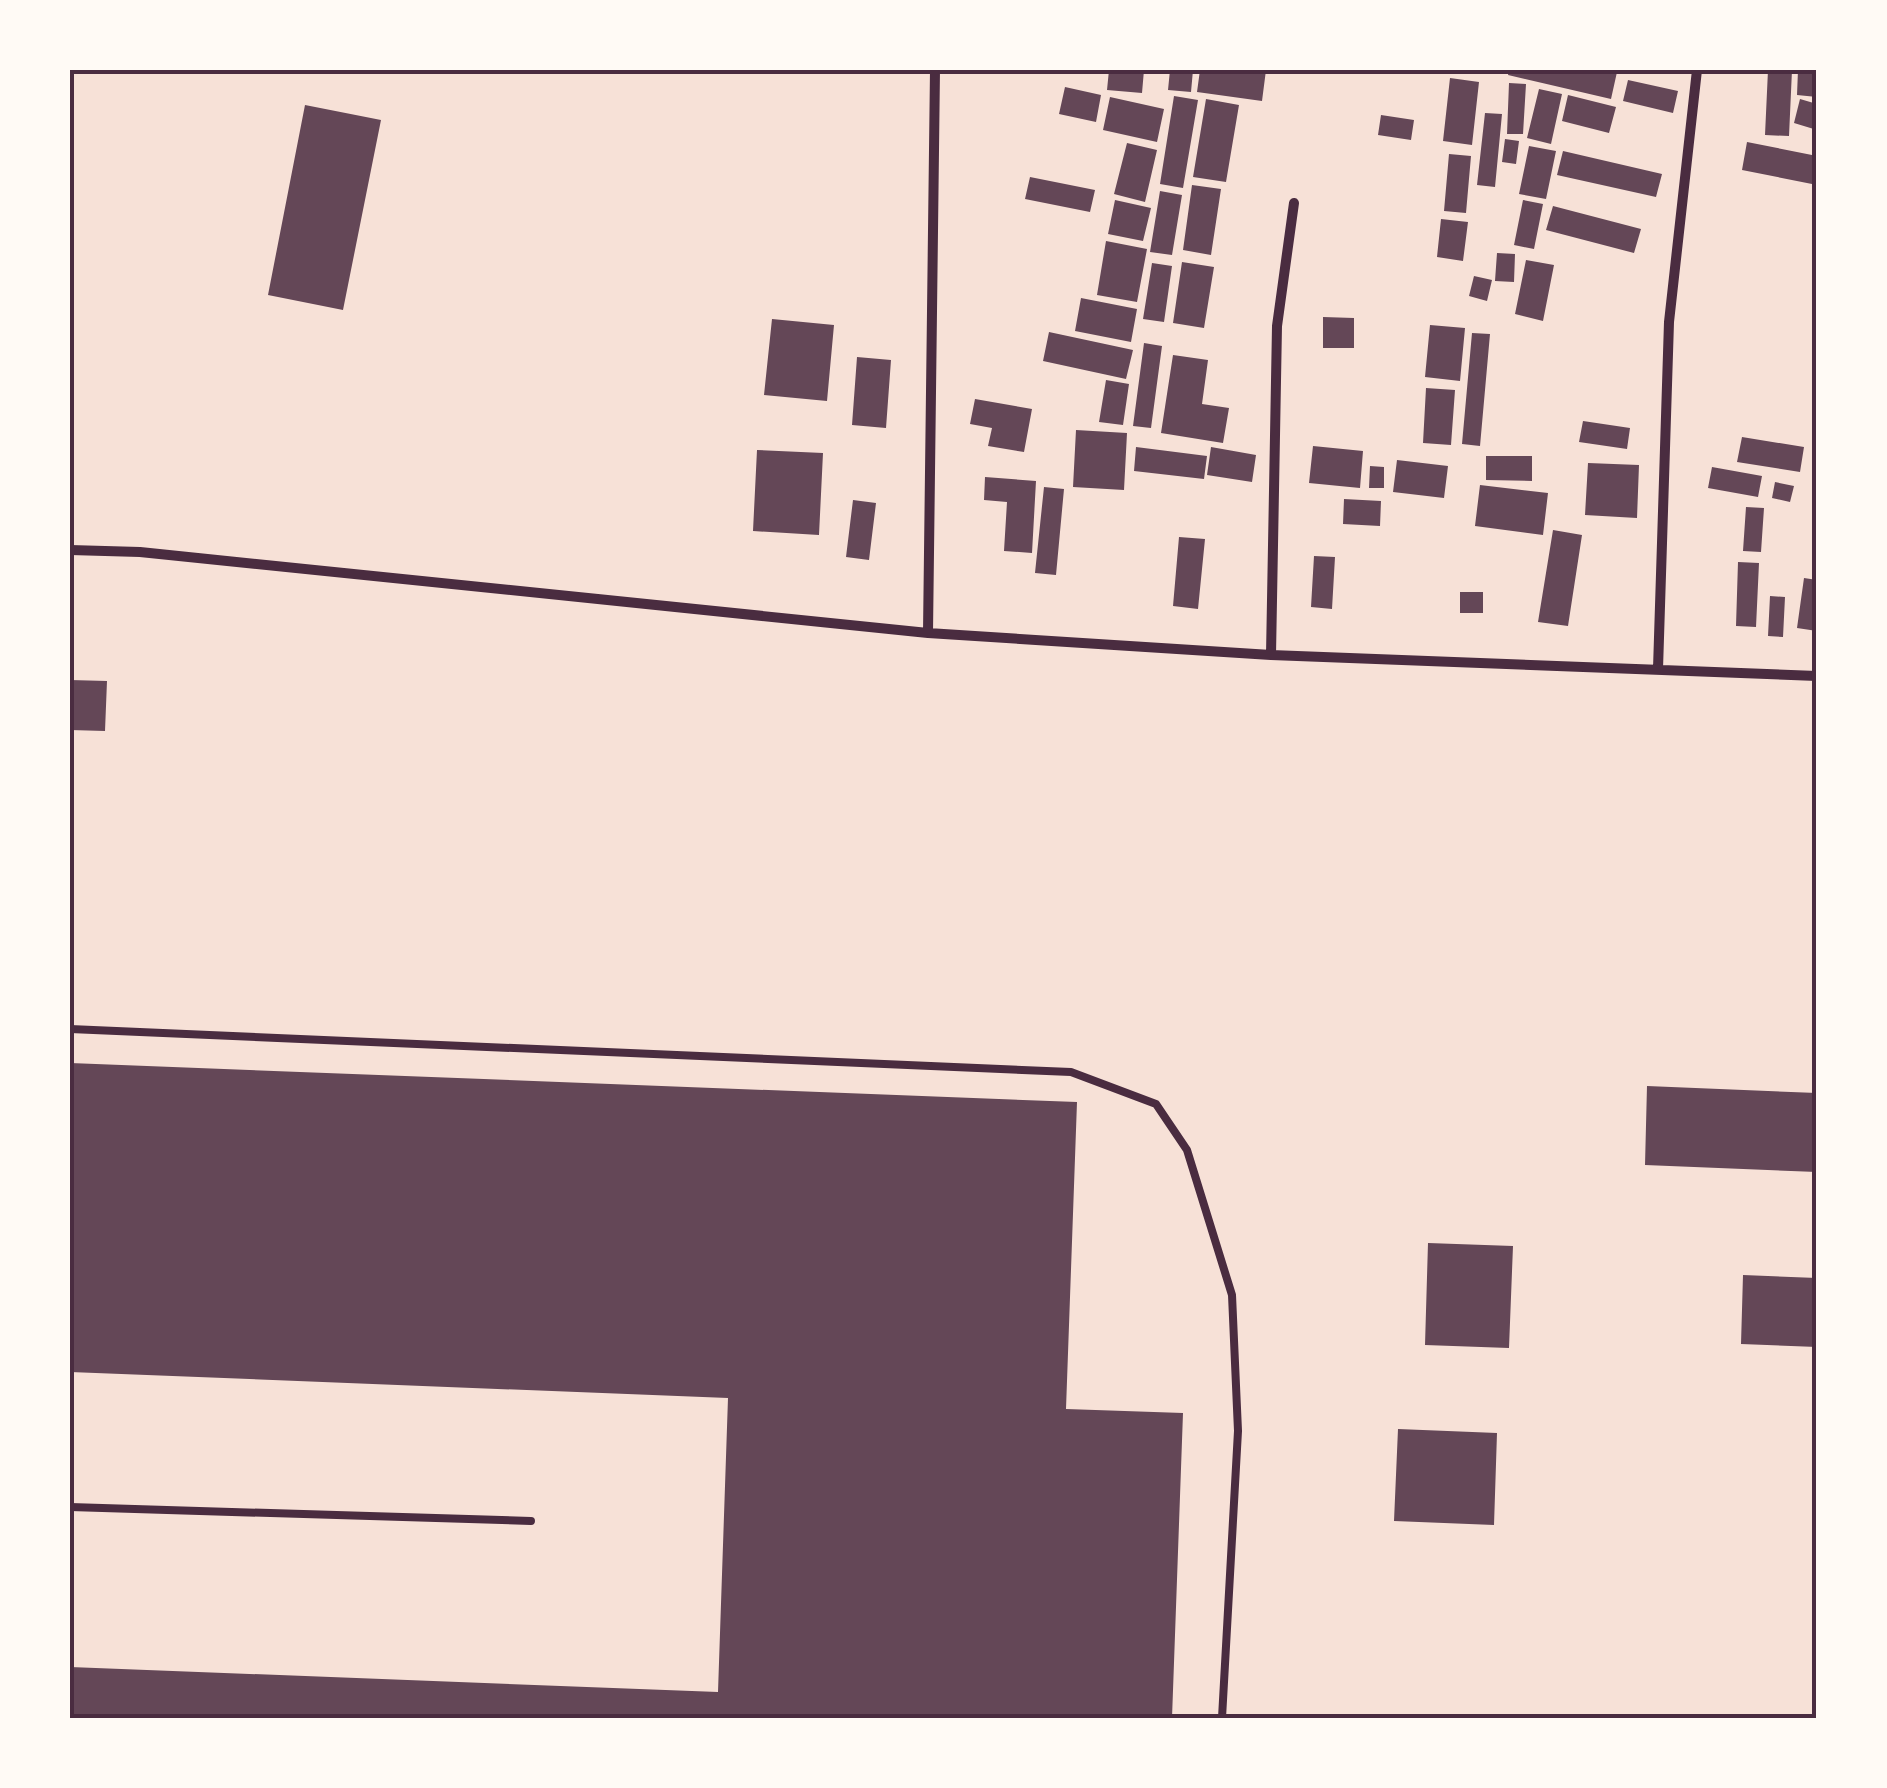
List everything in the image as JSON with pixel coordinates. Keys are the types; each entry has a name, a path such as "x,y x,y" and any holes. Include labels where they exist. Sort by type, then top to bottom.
{"street":[{"path":"928,632 935,70"},
{"path":"1658,669 1669,322 1697,70"},
{"path":"1271,655 1278,326 1294,203"},
{"path":"70,550 140,552 928,632 1271,655 1817,676"}],"lane":[{"path":"70,1029 1071,1072 1156,1104 1187,1150 1232,1294 1238,1431 1222,1718"},
{"path":"70,1508 531,1521"}],"building":[{"path":"1109,70 1144,70 1142,93 1107,90"},
{"path":"1170,70 1193,70 1191,92 1168,90"},
{"path":"1200,70 1266,70 1262,101 1197,92"},
{"path":"1509,70 1617,72 1611,99 1508,75"},
{"path":"1768,70 1792,70 1789,136 1765,135"},
{"path":"1798,70 1817,70 1817,97 1797,95"},
{"path":"1450,78 1479,82 1472,145 1443,141"},
{"path":"1628,80 1678,91 1673,113 1623,101"},
{"path":"1509,83 1526,84 1523,134 1507,134"},
{"path":"1065,87 1101,95 1096,122 1059,114"},
{"path":"1539,89 1562,94 1551,144 1527,138"},
{"path":"1568,95 1616,107 1609,133 1562,121"},
{"path":"1174,96 1198,100 1183,188 1160,184"},
{"path":"1110,97 1164,109 1157,142 1103,130"},
{"path":"1206,99 1239,105 1226,182 1193,177"},
{"path":"1800,99 1817,104 1817,130 1794,123"},
{"path":"305,105 381,120 343,310 268,295"},
{"path":"1485,113 1502,114 1495,187 1477,185"},
{"path":"1381,115 1414,120 1411,140 1378,135"},
{"path":"1505,139 1519,141 1516,164 1502,162"},
{"path":"1747,142 1817,156 1817,185 1742,170"},
{"path":"1127,143 1157,150 1145,202 1114,194"},
{"path":"1529,146 1556,151 1546,199 1519,194"},
{"path":"1563,151 1662,174 1656,197 1557,175"},
{"path":"1449,154 1471,156 1466,213 1444,211"},
{"path":"1030,177 1095,190 1090,212 1025,199"},
{"path":"1192,185 1221,189 1211,255 1183,250"},
{"path":"1160,191 1182,195 1172,255 1150,252"},
{"path":"1115,200 1151,208 1143,241 1108,234"},
{"path":"1523,200 1543,204 1534,249 1514,245"},
{"path":"1553,206 1641,229 1634,253 1546,230"},
{"path":"1441,219 1468,222 1463,261 1437,257"},
{"path":"1106,241 1147,249 1137,302 1097,295"},
{"path":"1497,253 1515,254 1514,282 1495,281"},
{"path":"1526,260 1554,265 1543,321 1515,314"},
{"path":"1182,262 1214,267 1204,328 1173,323"},
{"path":"1152,263 1172,266 1164,322 1143,319"},
{"path":"1474,276 1492,280 1487,301 1469,296"},
{"path":"1081,298 1137,309 1131,342 1075,331"},
{"path":"1323,317 1354,318 1354,348 1323,348"},
{"path":"772,319 834,325 827,401 764,395"},
{"path":"1430,325 1465,328 1460,381 1425,377"},
{"path":"1049,332 1133,350 1126,379 1043,361"},
{"path":"1472,333 1490,334 1480,446 1462,444"},
{"path":"1144,343 1162,346 1151,428 1133,426"},
{"path":"1173,355 1208,360 1202,404 1229,408 1223,443 1161,433"},
{"path":"857,357 891,360 886,428 852,425"},
{"path":"1106,380 1129,384 1123,425 1099,422"},
{"path":"1426,388 1455,390 1451,445 1423,443"},
{"path":"975,399 1032,409 1024,452 988,446 992,428 970,424"},
{"path":"1583,421 1630,428 1627,449 1579,442"},
{"path":"1076,430 1127,433 1124,490 1073,487"},
{"path":"1742,437 1804,447 1800,472 1737,462"},
{"path":"1313,446 1363,451 1360,488 1309,483"},
{"path":"1136,447 1207,456 1204,479 1134,471"},
{"path":"1211,447 1256,455 1252,482 1207,475"},
{"path":"757,450 823,453 819,535 753,531"},
{"path":"1486,456 1532,456 1532,481 1486,480"},
{"path":"1397,460 1448,466 1444,498 1393,492"},
{"path":"1588,463 1639,465 1637,518 1585,515"},
{"path":"1370,466 1384,467 1384,488 1369,488"},
{"path":"1712,467 1762,476 1758,497 1708,488"},
{"path":"985,477 1036,481 1032,553 1004,551 1007,502 984,500"},
{"path":"1775,482 1794,486 1790,502 1772,498"},
{"path":"1480,485 1548,493 1543,535 1475,526"},
{"path":"1044,487 1064,489 1056,575 1035,573"},
{"path":"1344,499 1381,501 1380,526 1343,524"},
{"path":"853,500 876,503 869,560 846,557"},
{"path":"1746,507 1764,508 1761,552 1743,551"},
{"path":"1553,530 1582,535 1568,626 1538,622"},
{"path":"1179,537 1205,539 1198,609 1173,606"},
{"path":"1314,556 1335,557 1332,609 1311,607"},
{"path":"1738,562 1759,563 1756,627 1736,626"},
{"path":"1804,578 1817,580 1817,631 1797,628"},
{"path":"1460,592 1483,592 1483,613 1460,613"},
{"path":"1770,596 1785,597 1783,637 1768,636"},
{"path":"70,680 107,681 105,731 70,730"},
{"path":"70,1063 1077,1102 1066,1409 1183,1413 1172,1718 70,1718 70,1667 718,1692 728,1398 70,1372"},
{"path":"1647,1086 1817,1093 1817,1172 1645,1165"},
{"path":"1428,1243 1513,1246 1509,1348 1425,1345"},
{"path":"1743,1275 1817,1278 1817,1347 1741,1344"},
{"path":"1398,1429 1497,1433 1494,1525 1394,1521"}]}
